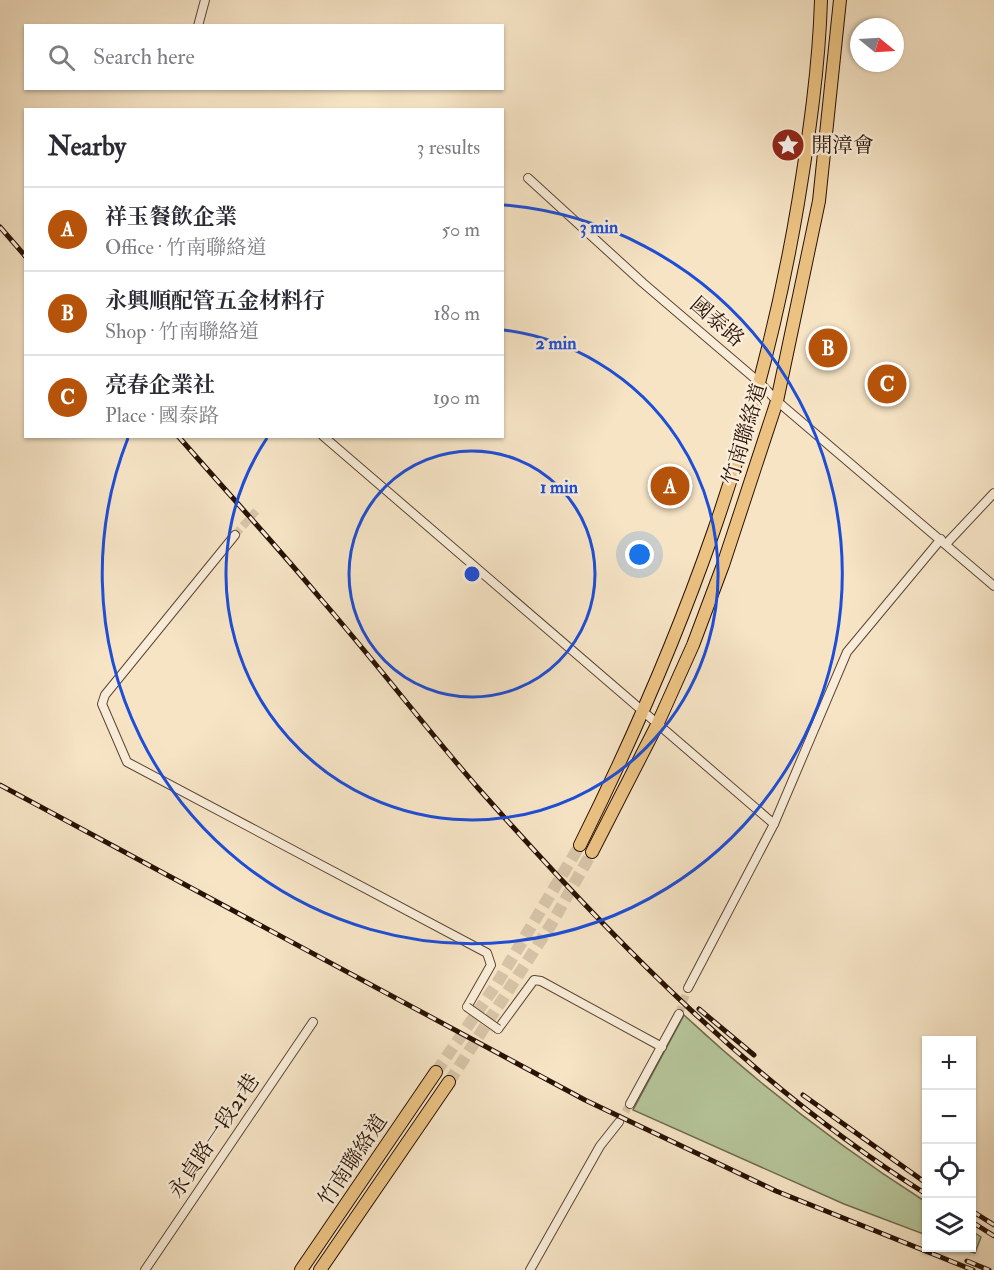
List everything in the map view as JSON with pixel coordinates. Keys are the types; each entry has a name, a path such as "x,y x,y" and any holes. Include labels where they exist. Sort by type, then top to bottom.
{"main road":[{"name":"竹南聯絡道","path":"580,845 644,712 704,565 760,383 792,238 809,136 820,0"},
{"name":"竹南聯絡道","path":"592,852 658,723 693,645 723,565 777,401 819,201 840,0"},
{"name":"竹南聯絡道","path":"301,1270 436,1072"},
{"name":"竹南聯絡道","path":"320,1270 449,1082"}],"street":[{"path":"199,24 205,0"},
{"name":"國泰路","path":"528,178 643,283 760,383 777,401 994,586"},
{"path":"325,438 774,824"},
{"path":"688,988 774,824 847,652 944,542 994,493"},
{"path":"235,535 105,694 102,704 127,762 487,954 491,965 467,1007 498,1029 534,980 541,981 662,1047"},
{"path":"630,1104 679,1014"},
{"name":"永貞路一段21巷","path":"145,1270 313,1022"},
{"path":"530,1270 600,1146 619,1122"}],"green space":[{"path":"684,1015 741,1066 801,1114 922,1199 922,1233 844,1204 633,1110"},
{"path":"976,1234 981,1237 976,1250"}],"tunnel":[{"path":"235,535 257,510"},
{"path":"436,1072 496,985 580,845"},
{"path":"449,1082 552,923 592,852"},
{"path":"679,1014 688,988"},
{"path":"619,1122 630,1104"}],"railway":[{"path":"0,227 24,255"},
{"path":"180,438 303,577 478,788 580,900 633,954 744,1058 802,1106 863,1152 922,1191"},
{"path":"0,785 585,1100 776,1191 973,1270"},
{"path":"699,1009 754,1055"},
{"path":"803,1095 922,1180"},
{"path":"976,1214 994,1225"},
{"path":"976,1225 994,1236"},
{"path":"967,1261 989,1270"}],"place":[{"name":"開漳會","path":"788,145"},
{"name":"永興順配管五金材料行","path":"828,348"},
{"name":"亮春企業社","path":"887,384"},
{"name":"祥玉餐飲企業","path":"670,486"}]}
